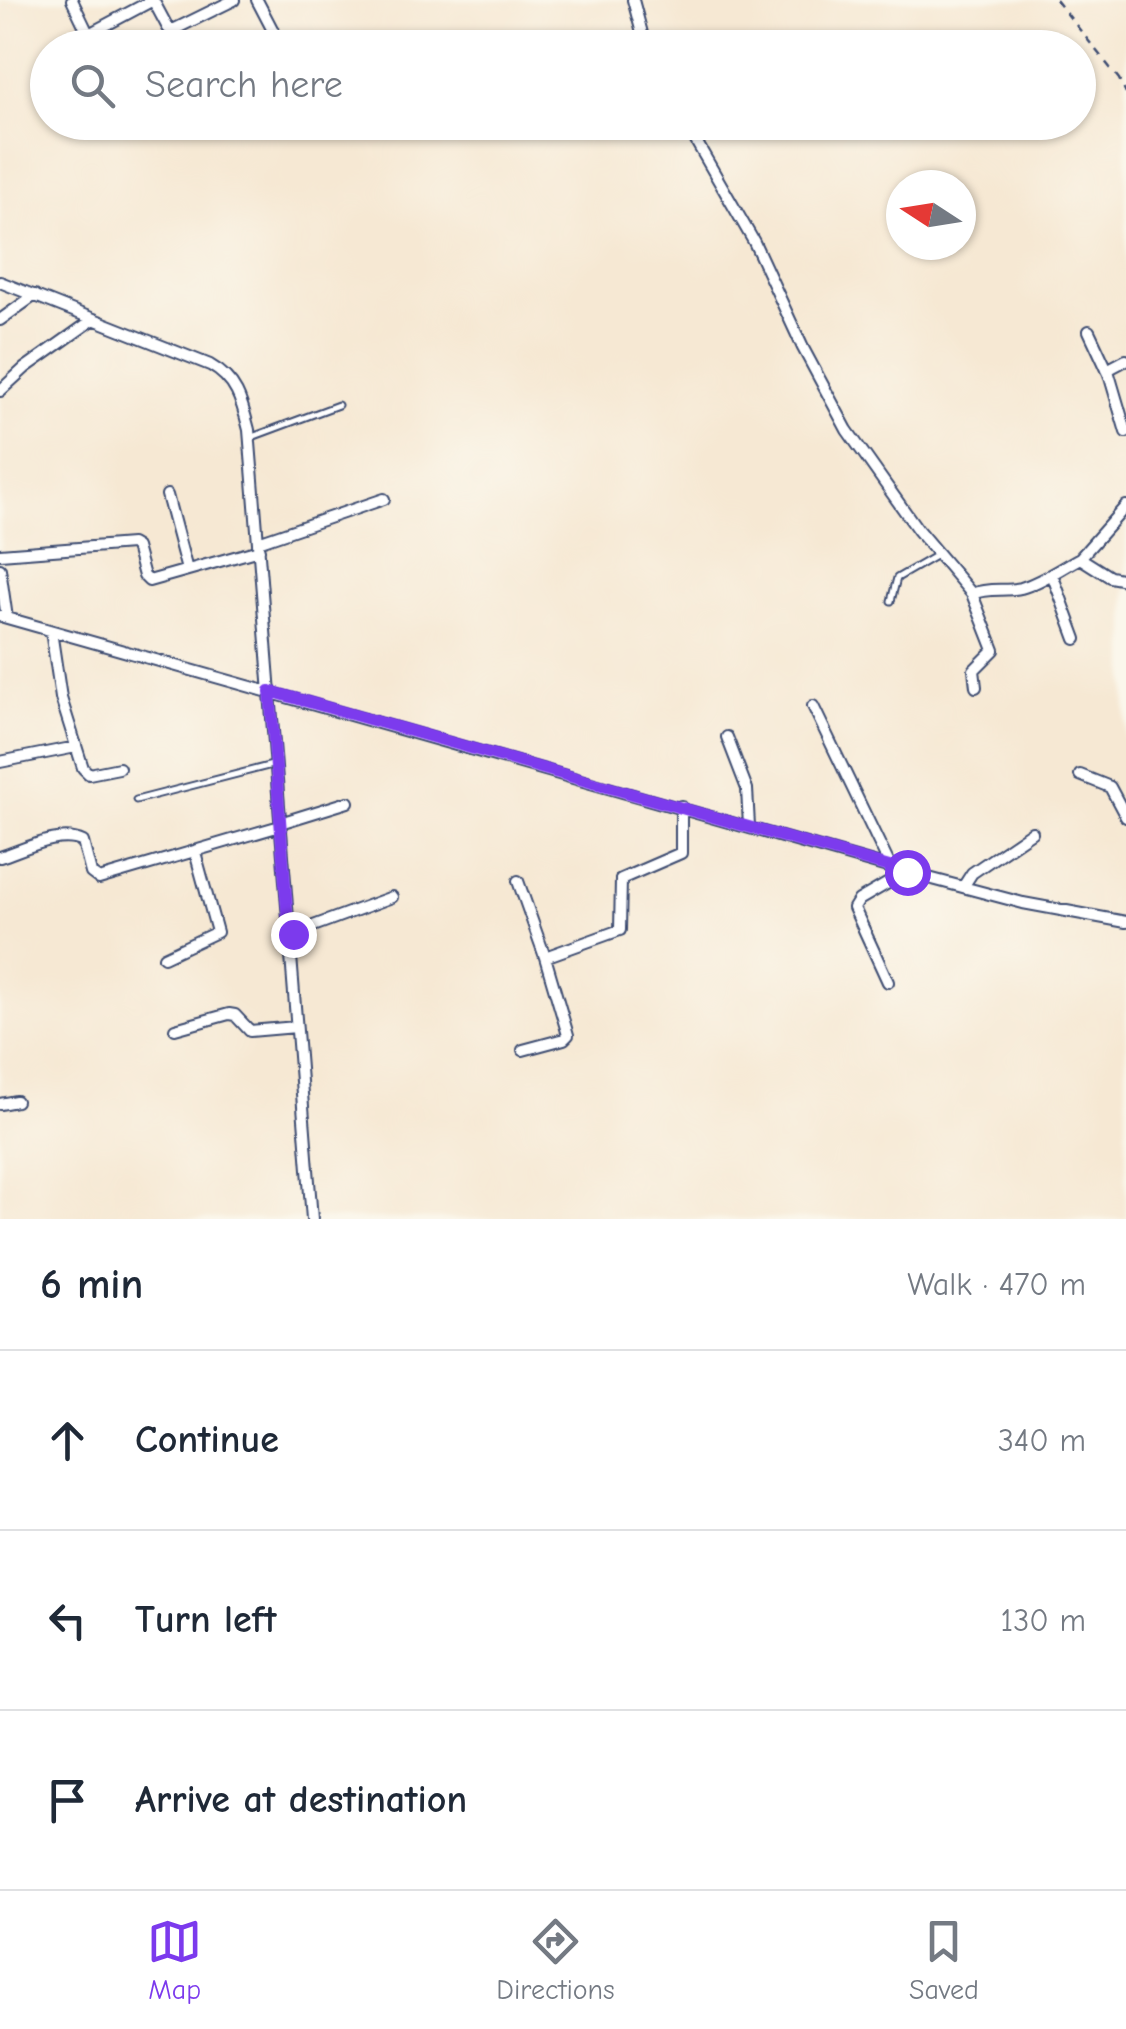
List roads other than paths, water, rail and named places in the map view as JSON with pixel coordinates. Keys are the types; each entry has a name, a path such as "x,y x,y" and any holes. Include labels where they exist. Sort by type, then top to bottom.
{"street":[{"path":"72,0 86,30"},
{"path":"96,30 153,0 168,28 173,30 234,0"},
{"path":"256,0 272,30"},
{"path":"633,0 641,30"},
{"path":"694,140 754,242 846,430 937,554 972,594 994,650 974,670 976,688"},
{"path":"2,284 224,374 234,384 254,436 270,691 294,934 296,1027 312,1219"},
{"path":"0,320 35,296"},
{"path":"0,391 24,368 94,319"},
{"path":"1089,331 1107,370 1126,432"},
{"path":"1107,370 1126,360"},
{"path":"167,495 187,570"},
{"path":"0,554 131,544 136,547 147,580 187,570 384,499"},
{"path":"972,594 990,588 1028,586 1052,574 1080,558 1126,506"},
{"path":"1080,558 1110,576 1126,580"},
{"path":"0,569 3,617 891,868 1023,902 1126,922"},
{"path":"1052,574 1076,639"},
{"path":"51,631 61,698 87,774 119,768"},
{"path":"813,706 891,868"},
{"path":"728,737 747,789 749,826"},
{"path":"0,762 76,747"},
{"path":"1080,775 1110,786 1126,817"},
{"path":"0,857 75,838 82,842 92,873 99,879 348,802"},
{"path":"545,958 620,930 621,879 681,853 681,806"},
{"path":"964,887 972,873 1032,832"},
{"path":"164,957 217,932 194,852"},
{"path":"888,982 854,908 859,900 907,872"},
{"path":"518,882 568,1035 564,1040 522,1050"},
{"path":"294,934 392,898"},
{"path":"175,1029 230,1014 236,1015 250,1032 296,1027"},
{"path":"0,1104 16,1100"}],"lane":[{"path":"254,436 338,405"},
{"path":"891,601 897,578 937,554"},
{"path":"136,800 276,764"}]}
